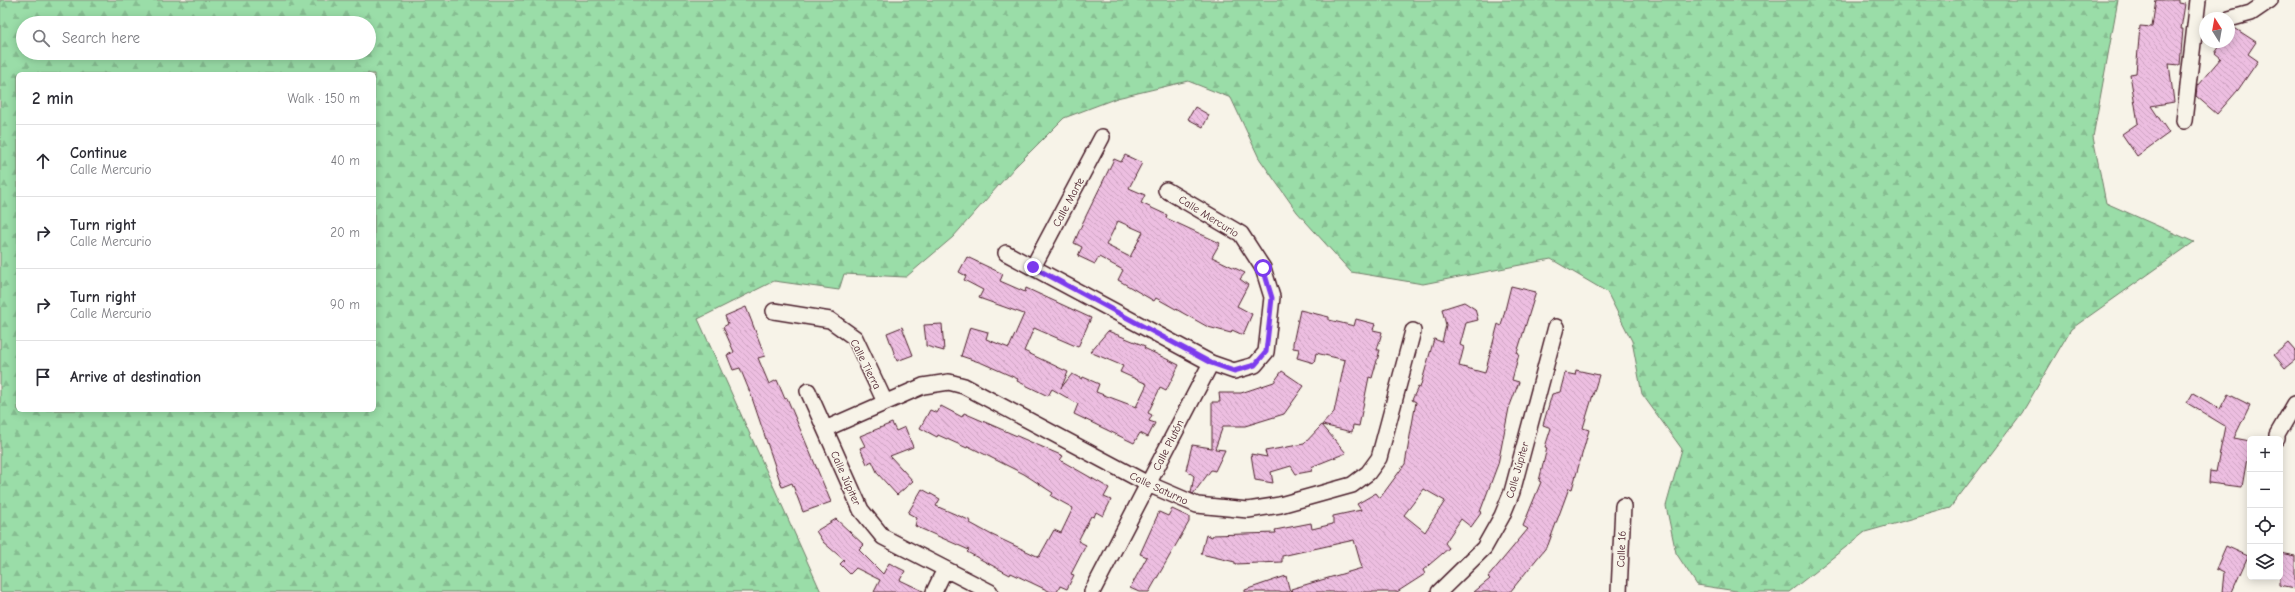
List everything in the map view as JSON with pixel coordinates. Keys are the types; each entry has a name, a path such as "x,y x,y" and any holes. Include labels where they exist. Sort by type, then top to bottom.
{"street":[{"path":"2198,0 2199,14"},
{"path":"2235,17 2251,13 2270,0"},
{"path":"2184,121 2199,33"},
{"name":"Calle Marte","path":"1033,267 1102,137"},
{"name":"Calle Mercurio","path":"1006,253 1211,363 1234,371 1255,365 1266,352 1272,298 1263,268 1241,234 1166,190"},
{"name":"Calle Tierra","path":"774,311 830,320 855,338 885,402"},
{"name":"Calle Júpiter","path":"1439,592 1484,548 1502,516 1512,492 1556,327"},
{"name":"Calle Saturno","path":"825,429 922,386 949,382 964,386 1148,484 1197,505 1248,510 1280,505 1352,485 1368,473 1379,458 1413,331"},
{"name":"Calle Plutón","path":"1092,592 1211,363"},
{"name":"Calle Júpiter","path":"808,391 861,510 883,537 990,592"},
{"path":"2277,436 2295,404"},
{"name":"Calle 16","path":"1620,592 1623,506"},
{"path":"934,592 945,569"}],"green space":[{"path":"0,0 2118,0 2093,137 2106,203 2194,242 2071,329 2022,413 1950,508 1865,532 1789,592 1743,592 1697,585 1676,553 1666,506 1682,449 1642,394 1632,341 1607,292 1551,259 1423,284 1351,272 1297,212 1259,158 1231,98 1188,81 1117,98 1064,118 1014,168 953,237 906,277 844,274 839,290 774,281 698,319 821,592 0,592"}],"building":[{"path":"2156,0 2179,0 2179,3 2185,4 2181,29 2183,29 2180,65 2169,64 2174,102 2151,106 2169,133 2137,156 2122,134 2138,123 2130,74 2136,73 2140,26 2152,27"},
{"path":"2235,28 2256,42 2248,54 2258,61 2238,90 2217,114 2196,96 2197,86 2221,58 2215,53 2219,48 2235,48"},
{"path":"1195,107 1209,115 1203,127 1188,119"},
{"path":"1125,155 1142,163 1129,188 1145,195 1141,203 1167,215 1166,218 1220,243 1212,257 1245,273 1240,279 1248,285 1237,306 1252,314 1243,335 1232,330 1231,333 1208,327 1156,298 1154,301 1118,280 1123,270 1099,257 1095,264 1078,256 1082,247 1074,243 1083,222 1114,159 1121,162","holes":["1118,221 1143,232 1130,257 1106,245"]},
{"path":"967,257 1003,274 1000,281 1025,292 1026,288 1091,318 1078,347 1034,328 1024,351 1068,372 1061,388 1072,374 1082,379 1083,377 1099,384 1096,392 1136,407 1147,384 1120,372 1123,366 1090,352 1108,331 1145,346 1144,348 1179,365 1166,391 1160,388 1148,413 1152,415 1149,421 1155,423 1148,437 1140,433 1134,443 1074,414 1078,404 1052,389 1048,396 1017,381 1018,379 982,363 961,356 970,327 988,332 986,339 1009,348 1024,314 979,298 983,290 964,280 966,276 959,272"},
{"path":"1511,286 1536,292 1517,353 1519,354 1512,380 1519,382 1509,408 1498,464 1480,512 1481,513 1471,527 1461,519 1445,543 1449,548 1423,570 1425,574 1397,592 1292,592 1291,589 1362,568 1354,540 1282,556 1282,562 1235,564 1235,562 1201,554 1206,535 1212,537 1213,535 1276,533 1275,530 1311,523 1312,529 1333,524 1333,516 1361,510 1357,504 1376,493 1380,498 1405,464 1416,402 1412,400 1418,387 1420,388 1434,339 1442,342 1446,325 1442,309 1464,302 1475,309 1478,320 1466,323 1460,345 1464,347 1459,366 1485,373 1498,324 1501,326","holes":["1424,489 1445,501 1425,532 1404,515"]},
{"path":"746,307 765,356 758,358 769,384 777,380 785,399 787,398 831,502 803,512 792,483 782,487 751,395 740,368 733,370 727,355 734,352 723,327 728,324 725,316"},
{"path":"1300,310 1329,317 1329,320 1354,326 1356,319 1375,324 1373,330 1382,332 1377,350 1380,350 1372,378 1369,377 1359,426 1353,425 1352,432 1322,425 1346,453 1311,467 1312,471 1296,474 1291,466 1271,472 1273,483 1255,480 1251,454 1267,457 1265,451 1304,444 1334,412 1345,360 1316,353 1314,363 1297,358 1299,349 1293,348 1293,343"},
{"path":"942,324 944,351 926,346 924,325"},
{"path":"902,327 913,355 897,361 887,333"},
{"path":"2288,343 2295,351 2295,360 2285,368 2274,355"},
{"path":"1576,370 1599,375 1583,428 1589,430 1572,489 1569,488 1548,545 1510,592 1474,592 1490,579 1488,577 1528,529 1523,526 1541,482 1539,481 1547,448 1545,447 1551,428 1543,425 1552,394 1560,392 1565,373 1575,375"},
{"path":"1282,371 1304,386 1284,414 1245,426 1223,426 1215,449 1225,450 1215,471 1211,470 1193,494 1191,493 1194,476 1186,470 1192,445 1212,448 1212,402 1220,402 1219,393 1241,393 1274,382"},
{"path":"2193,393 2220,409 2228,394 2250,405 2234,438 2247,440 2247,458 2242,487 2209,483 2210,471 2216,472 2225,426 2187,403"},
{"path":"941,406 962,417 964,413 1063,456 1060,460 1109,488 1104,497 1111,500 1103,516 1096,512 1094,517 1091,516 1078,541 1086,545 1071,574 1074,575 1067,589 1060,586 1057,592 1051,592 1011,573 1010,575 967,552 969,550 915,526 917,518 908,513 922,489 940,499 936,506 971,521 970,523 990,534 1039,557 1054,530 1061,533 1073,508 1051,496 1053,493 1024,474 968,446 967,448 938,435 937,437 920,428 930,410 937,413"},
{"path":"892,423 896,431 905,427 913,447 890,456 913,481 897,495 878,474 872,461 867,464 860,448 865,446 860,436"},
{"path":"1172,509 1189,517 1189,522 1149,592 1139,592 1130,588 1147,557 1140,554 1159,512 1168,516"},
{"path":"836,519 864,545 859,550 883,574 889,563 905,571 900,580 925,592 874,592 880,580 856,568 850,574 840,564 844,560 823,542 816,531"},
{"path":"2226,546 2247,556 2232,592 2222,592 2224,573 2216,569"},
{"path":"2283,554 2295,556 2295,588 2280,585 2280,580 2283,580"},
{"path":"1286,576 1290,592 1245,592 1245,590"}],"route":[{"path":"1033,267 1211,363 1234,371 1255,365 1266,352 1272,298 1263,268"}]}
